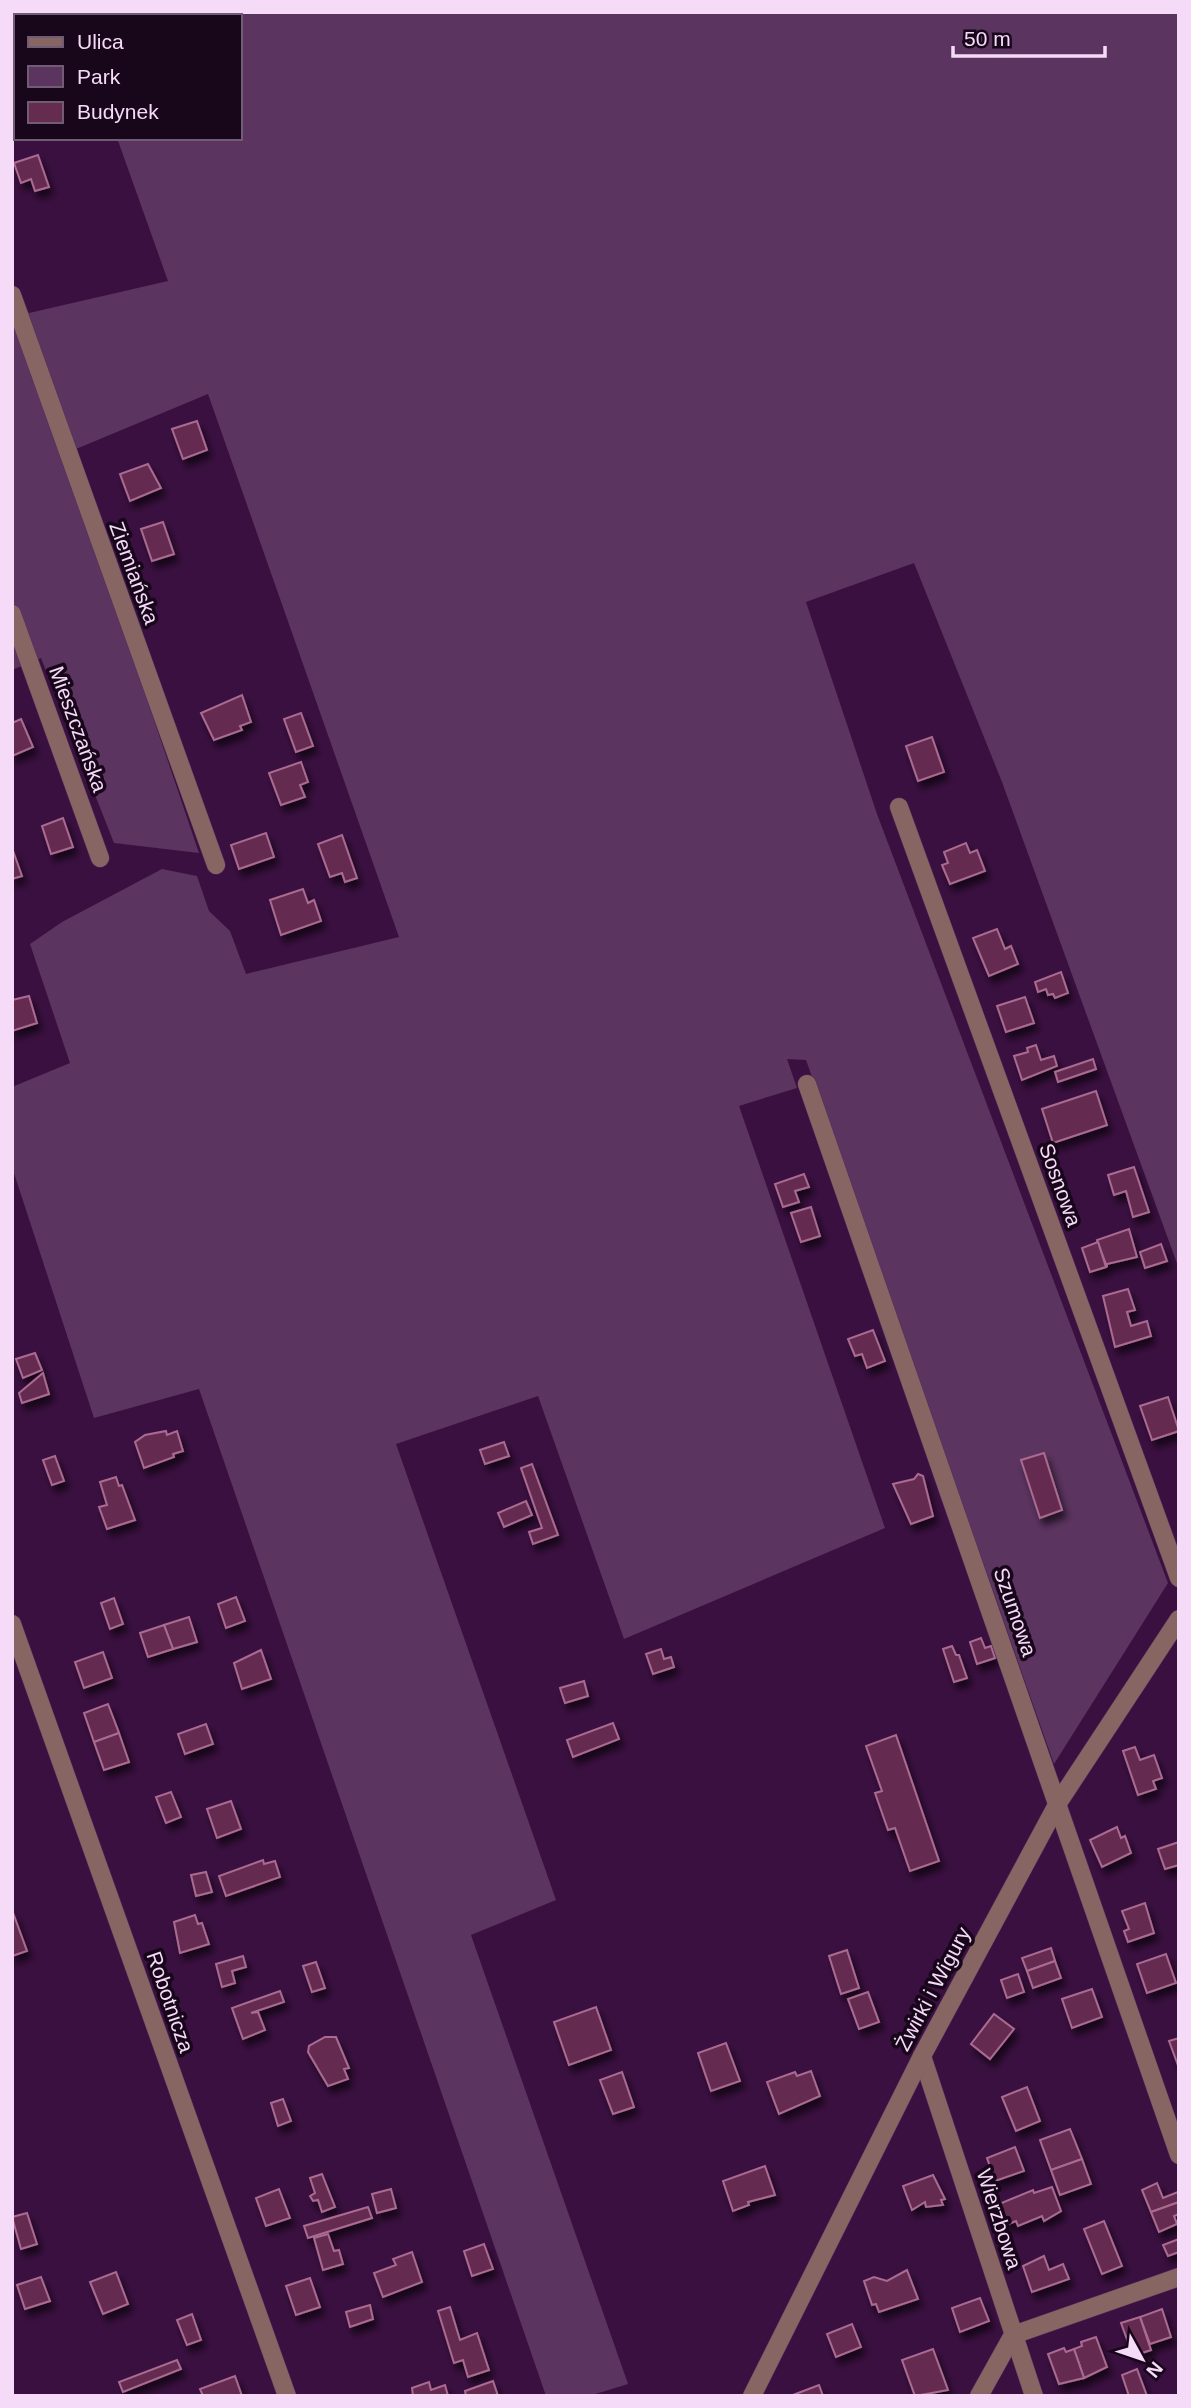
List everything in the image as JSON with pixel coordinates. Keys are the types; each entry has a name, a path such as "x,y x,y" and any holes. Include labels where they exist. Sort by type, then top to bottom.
{"street":[{"name":"Ziemiańska","path":"12,295 216,865"},
{"name":"Mieszczańska","path":"12,614 100,858"},
{"name":"Sosnowa","path":"899,807 1179,1578"},
{"name":"Szumowa","path":"807,1084 1058,1803 1171,2111 1179,2155"},
{"name":"Żwirki i Wigury","path":"752,2396 922,2056 1058,1803 1179,1619"},
{"name":"Robotnicza","path":"12,1624 286,2396"},
{"name":"Wierzbowa","path":"922,2056 1034,2396"},
{"path":"979,2396 1013,2335 1179,2277"}],"green space":[{"path":"1179,12 1179,1269 1002,782 914,563 806,602 877,814 1168,1583 1054,1764 806,1060 787,1059 797,1088 739,1106 885,1528 624,1639 538,1396 396,1444 556,1900 471,1935 628,2384 589,2396 546,2396 199,1389 94,1418 12,1167 12,1087 70,1063 30,944 62,922 162,869 197,876 209,911 230,931 246,974 399,937 208,394 64,454 199,853 114,843 41,658 12,670 12,284 29,313 168,281 118,140 242,140 242,14 72,14"}],"building":[{"path":"38,155 49,187 35,191 31,179 21,183 14,163"},
{"path":"197,421 207,450 183,459 172,429"},
{"path":"148,464 161,488 130,501 120,474"},
{"path":"163,522 174,554 152,561 141,529"},
{"path":"242,695 251,722 240,726 242,730 214,740 201,713"},
{"path":"301,713 313,746 296,752 284,719"},
{"path":"21,719 33,747 12,756 12,723"},
{"path":"932,737 944,772 918,781 906,746"},
{"path":"301,762 308,782 300,785 305,797 281,805 269,773"},
{"path":"63,818 73,847 51,854 42,826"},
{"path":"266,833 274,857 239,869 231,845"},
{"path":"342,835 357,878 345,882 342,873 330,877 318,844"},
{"path":"966,843 970,853 977,850 985,871 950,884 942,865 948,863 944,852"},
{"path":"12,848 22,876 12,879"},
{"path":"303,889 308,903 314,900 321,921 281,935 270,900"},
{"path":"997,929 1005,949 1011,946 1018,964 989,976 973,938"},
{"path":"1061,972 1068,993 1055,998 1053,994 1048,995 1046,989 1038,992 1035,982"},
{"path":"29,996 37,1023 12,1031 12,1000"},
{"path":"1025,997 1034,1023 1006,1032 997,1006"},
{"path":"1036,1045 1041,1060 1054,1056 1057,1066 1022,1080 1014,1056 1028,1052 1027,1048"},
{"path":"1093,1059 1096,1069 1058,1082 1055,1072"},
{"path":"1096,1091 1107,1125 1053,1143 1042,1109"},
{"path":"1134,1167 1149,1212 1133,1217 1126,1191 1114,1195 1108,1175"},
{"path":"804,1174 809,1187 795,1191 799,1202 783,1207 775,1184"},
{"path":"811,1207 820,1236 801,1242 791,1213"},
{"path":"1129,1229 1137,1257 1107,1264 1107,1267 1097,1240"},
{"path":"1098,1242 1106,1267 1090,1272 1082,1248"},
{"path":"1161,1244 1167,1261 1145,1268 1140,1252"},
{"path":"1128,1289 1135,1310 1127,1312 1131,1326 1147,1321 1151,1336 1115,1347 1103,1296"},
{"path":"873,1330 885,1361 867,1368 862,1354 855,1356 848,1339"},
{"path":"35,1353 42,1370 23,1378 16,1359"},
{"path":"43,1373 49,1394 22,1403 19,1393"},
{"path":"1168,1397 1179,1431 1152,1440 1140,1406"},
{"path":"166,1431 167,1435 177,1431 183,1451 144,1468 135,1442 145,1435"},
{"path":"504,1442 509,1456 485,1464 480,1450"},
{"path":"1044,1453 1062,1510 1040,1518 1021,1460"},
{"path":"55,1456 64,1481 52,1485 43,1460"},
{"path":"532,1464 558,1535 533,1544 529,1532 542,1528 521,1468"},
{"path":"918,1474 923,1476 933,1516 911,1524 893,1484 914,1479"},
{"path":"116,1477 119,1486 122,1485 135,1520 107,1529 99,1507 107,1505 100,1482"},
{"path":"526,1501 532,1515 504,1527 498,1513"},
{"path":"236,1597 245,1621 226,1628 218,1604"},
{"path":"114,1598 123,1624 110,1629 101,1603"},
{"path":"189,1617 197,1642 173,1649 164,1625"},
{"path":"164,1625 173,1649 148,1657 140,1633"},
{"path":"981,1638 985,1648 991,1646 995,1658 977,1664 970,1642"},
{"path":"952,1646 956,1655 959,1655 967,1678 954,1682 943,1649"},
{"path":"661,1649 664,1659 671,1657 674,1667 653,1674 646,1654"},
{"path":"261,1650 271,1679 242,1689 234,1663"},
{"path":"103,1652 112,1678 84,1688 75,1662"},
{"path":"584,1681 588,1696 565,1703 560,1688"},
{"path":"108,1704 119,1733 94,1742 84,1713"},
{"path":"613,1723 619,1739 573,1757 567,1740"},
{"path":"206,1724 213,1744 185,1754 178,1734"},
{"path":"119,1733 129,1762 104,1770 94,1742"},
{"path":"896,1735 939,1861 910,1871 895,1828 888,1830 875,1793 882,1791 866,1746"},
{"path":"1135,1747 1140,1760 1154,1755 1162,1778 1153,1781 1156,1789 1138,1795 1123,1751"},
{"path":"171,1792 181,1817 166,1823 156,1797"},
{"path":"231,1801 241,1829 217,1838 207,1809"},
{"path":"1117,1827 1121,1838 1125,1836 1131,1853 1102,1867 1090,1840"},
{"path":"1179,1842 1179,1865 1165,1869 1158,1849"},
{"path":"263,1860 264,1864 275,1861 280,1877 226,1896 219,1876"},
{"path":"206,1872 212,1892 196,1896 191,1875"},
{"path":"1145,1903 1154,1933 1128,1942 1124,1931 1129,1929 1122,1911"},
{"path":"12,1910 27,1951 12,1956"},
{"path":"195,1915 198,1924 202,1923 209,1944 180,1953 174,1922"},
{"path":"1051,1948 1055,1961 1027,1971 1022,1958"},
{"path":"847,1950 859,1988 841,1994 829,1956"},
{"path":"1166,1954 1176,1983 1147,1993 1137,1964"},
{"path":"243,1956 246,1967 232,1971 235,1983 222,1987 216,1964"},
{"path":"1055,1961 1061,1978 1033,1988 1027,1971"},
{"path":"316,1962 325,1988 312,1992 303,1966"},
{"path":"1018,1974 1024,1992 1007,1998 1001,1980"},
{"path":"1092,1989 1102,2017 1072,2028 1062,1999"},
{"path":"280,1991 284,2002 251,2013 258,2012 265,2030 243,2039 232,2008"},
{"path":"868,1992 879,2022 859,2029 848,1999"},
{"path":"596,2007 611,2050 569,2065 554,2022"},
{"path":"994,2014 1014,2029 990,2059 971,2044"},
{"path":"325,2037 336,2037 349,2068 344,2069 348,2079 328,2086 308,2052 309,2046"},
{"path":"1179,2038 1179,2068 1169,2041"},
{"path":"726,2043 740,2081 711,2091 698,2053"},
{"path":"811,2071 820,2096 779,2114 767,2082 795,2072 797,2076"},
{"path":"622,2072 634,2107 613,2114 600,2080"},
{"path":"1027,2087 1040,2121 1016,2131 1002,2097"},
{"path":"283,2099 291,2121 278,2126 271,2103"},
{"path":"1070,2129 1082,2159 1051,2170 1040,2140"},
{"path":"1015,2147 1024,2171 995,2181 987,2158"},
{"path":"1082,2159 1091,2184 1060,2195 1051,2170"},
{"path":"765,2166 775,2195 748,2202 749,2205 733,2211 723,2181"},
{"path":"322,2174 335,2207 322,2212 318,2200 313,2201 310,2196 315,2193 310,2178"},
{"path":"933,2175 945,2199 941,2200 943,2205 926,2207 925,2202 912,2210 903,2186"},
{"path":"1157,2183 1163,2198 1178,2192 1179,2202 1151,2212 1142,2190"},
{"path":"1052,2187 1061,2211 1044,2221 1042,2216 1018,2226 1016,2221 1006,2225 999,2204 1033,2190 1034,2193"},
{"path":"279,2189 290,2218 266,2226 256,2198"},
{"path":"391,2189 396,2208 377,2213 372,2194"},
{"path":"1179,2202 1179,2214 1174,2216 1177,2224 1159,2232 1151,2212"},
{"path":"368,2207 372,2218 308,2238 304,2226"},
{"path":"27,2213 37,2244 21,2249 12,2217"},
{"path":"1104,2221 1122,2266 1102,2274 1084,2229"},
{"path":"328,2234 334,2251 339,2250 343,2264 323,2270 314,2238"},
{"path":"1179,2239 1179,2252 1168,2256 1163,2245"},
{"path":"484,2244 493,2269 472,2276 464,2251"},
{"path":"412,2252 422,2282 383,2297 374,2273 396,2265 393,2259"},
{"path":"1044,2256 1049,2270 1063,2264 1069,2279 1032,2292 1023,2266"},
{"path":"907,2270 918,2299 879,2312 876,2304 872,2305 864,2281 874,2277 887,2281"},
{"path":"116,2272 128,2304 103,2314 90,2282"},
{"path":"41,2277 50,2301 25,2309 17,2285"},
{"path":"310,2278 320,2307 296,2315 286,2286"},
{"path":"980,2298 989,2321 960,2332 952,2308"},
{"path":"370,2305 373,2319 350,2327 346,2312"},
{"path":"450,2307 460,2340 477,2333 489,2370 468,2377 463,2360 454,2363 438,2311"},
{"path":"1162,2309 1171,2337 1150,2344 1140,2317"},
{"path":"192,2314 201,2340 187,2345 177,2320"},
{"path":"1140,2317 1151,2350 1133,2356 1121,2323"},
{"path":"852,2324 861,2347 836,2357 827,2334"},
{"path":"1096,2337 1107,2367 1084,2378 1074,2349 1082,2346 1081,2342"},
{"path":"1064,2348 1066,2352 1074,2349 1084,2378 1059,2384 1048,2354"},
{"path":"933,2349 948,2390 915,2396 902,2360"},
{"path":"177,2360 181,2369 123,2392 119,2382"},
{"path":"1137,2369 1147,2396 1129,2396 1122,2375"},
{"path":"235,2376 242,2396 203,2396 200,2389"},
{"path":"493,2381 498,2396 466,2396 465,2391"},
{"path":"429,2382 431,2390 445,2385 448,2396 413,2396 412,2388"},
{"path":"819,2385 823,2396 793,2395"}]}
